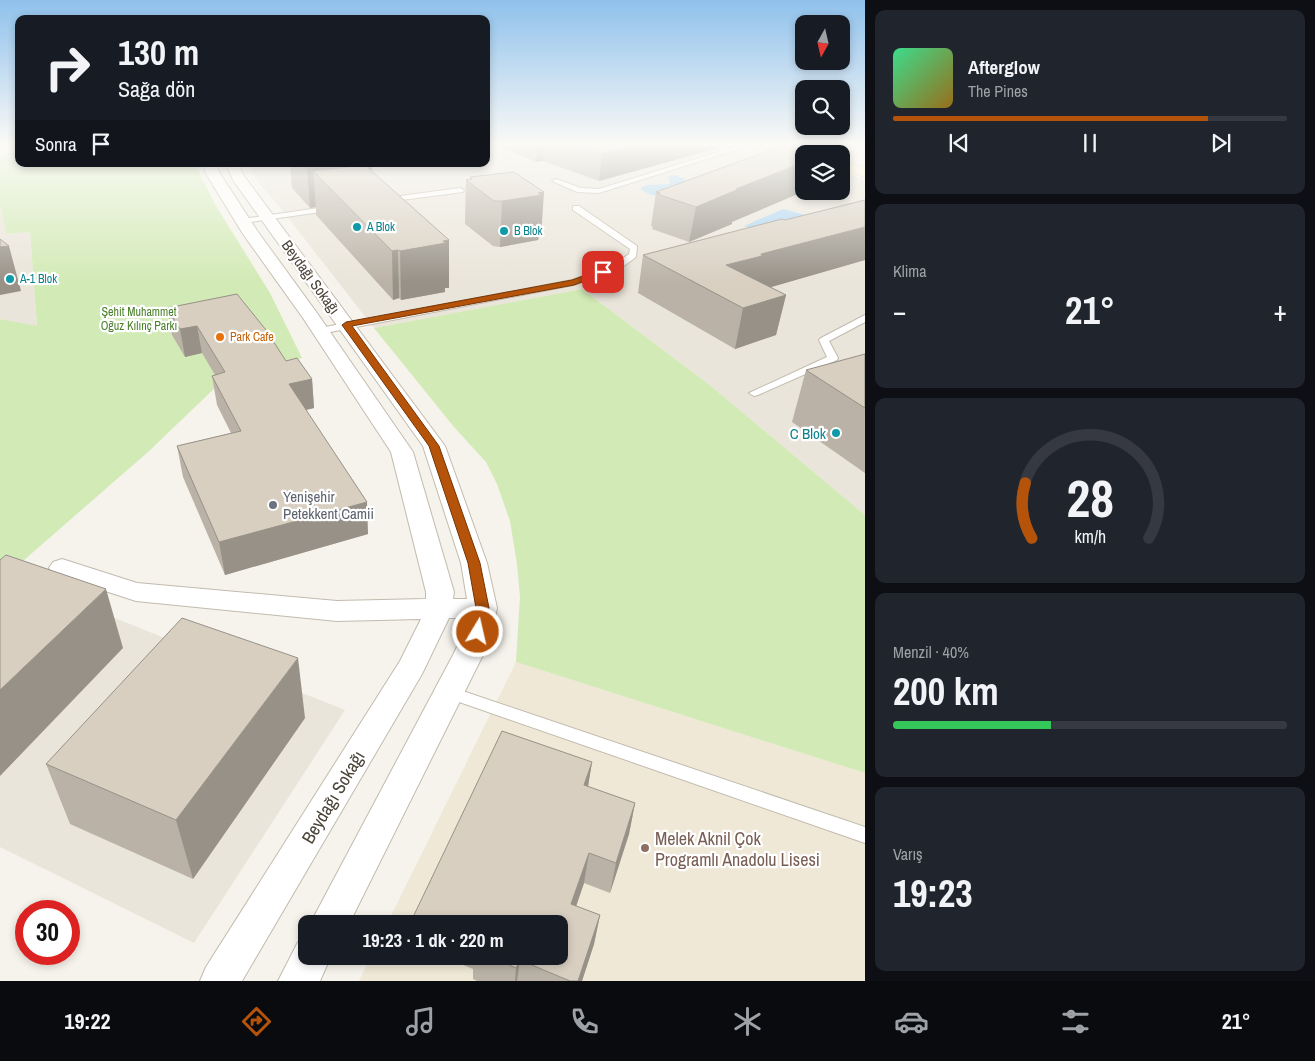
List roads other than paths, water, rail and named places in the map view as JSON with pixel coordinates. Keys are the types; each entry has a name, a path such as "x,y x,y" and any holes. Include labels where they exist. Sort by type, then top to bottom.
{"street":[{"name":"Beydağı Sokağı","path":"229,191 346,325 434,446 474,563 483,608 478,632 334,915"},
{"name":"Beydağı Sokağı","path":"220,981 412,666 438,610 440,592 402,452 320,331 255,219 244,191"},
{"path":"62,568 136,592 337,611 483,608"},
{"path":"298,981 307,965"}],"lane":[{"path":"373,202 454,191"},
{"path":"255,219 344,206"},
{"path":"320,331 574,282 618,266 633,255 634,248 576,208"},
{"path":"754,393 837,361 824,340 865,318"},
{"path":"448,692 865,835"}],"water":[{"path":"644,191 676,191 660,195"},
{"path":"783,209 809,216 770,235 744,226"}],"place":[{"name":"A Blok","path":"357,227"},
{"name":"B Blok","path":"504,231"},
{"name":"A-1 Blok","path":"10,279"},
{"name":"Park Cafe","path":"220,337"},
{"name":"C Blok","path":"836,433"},
{"name":"Yenişehir Petekkent Camii","path":"273,505"},
{"name":"Melek Aknil Çok Programlı Anadolu Lisesi","path":"645,848"}],"park label":[{"name":"Şehit Muhammet Oğuz Kılınç Parkı","path":"139,319"}]}
